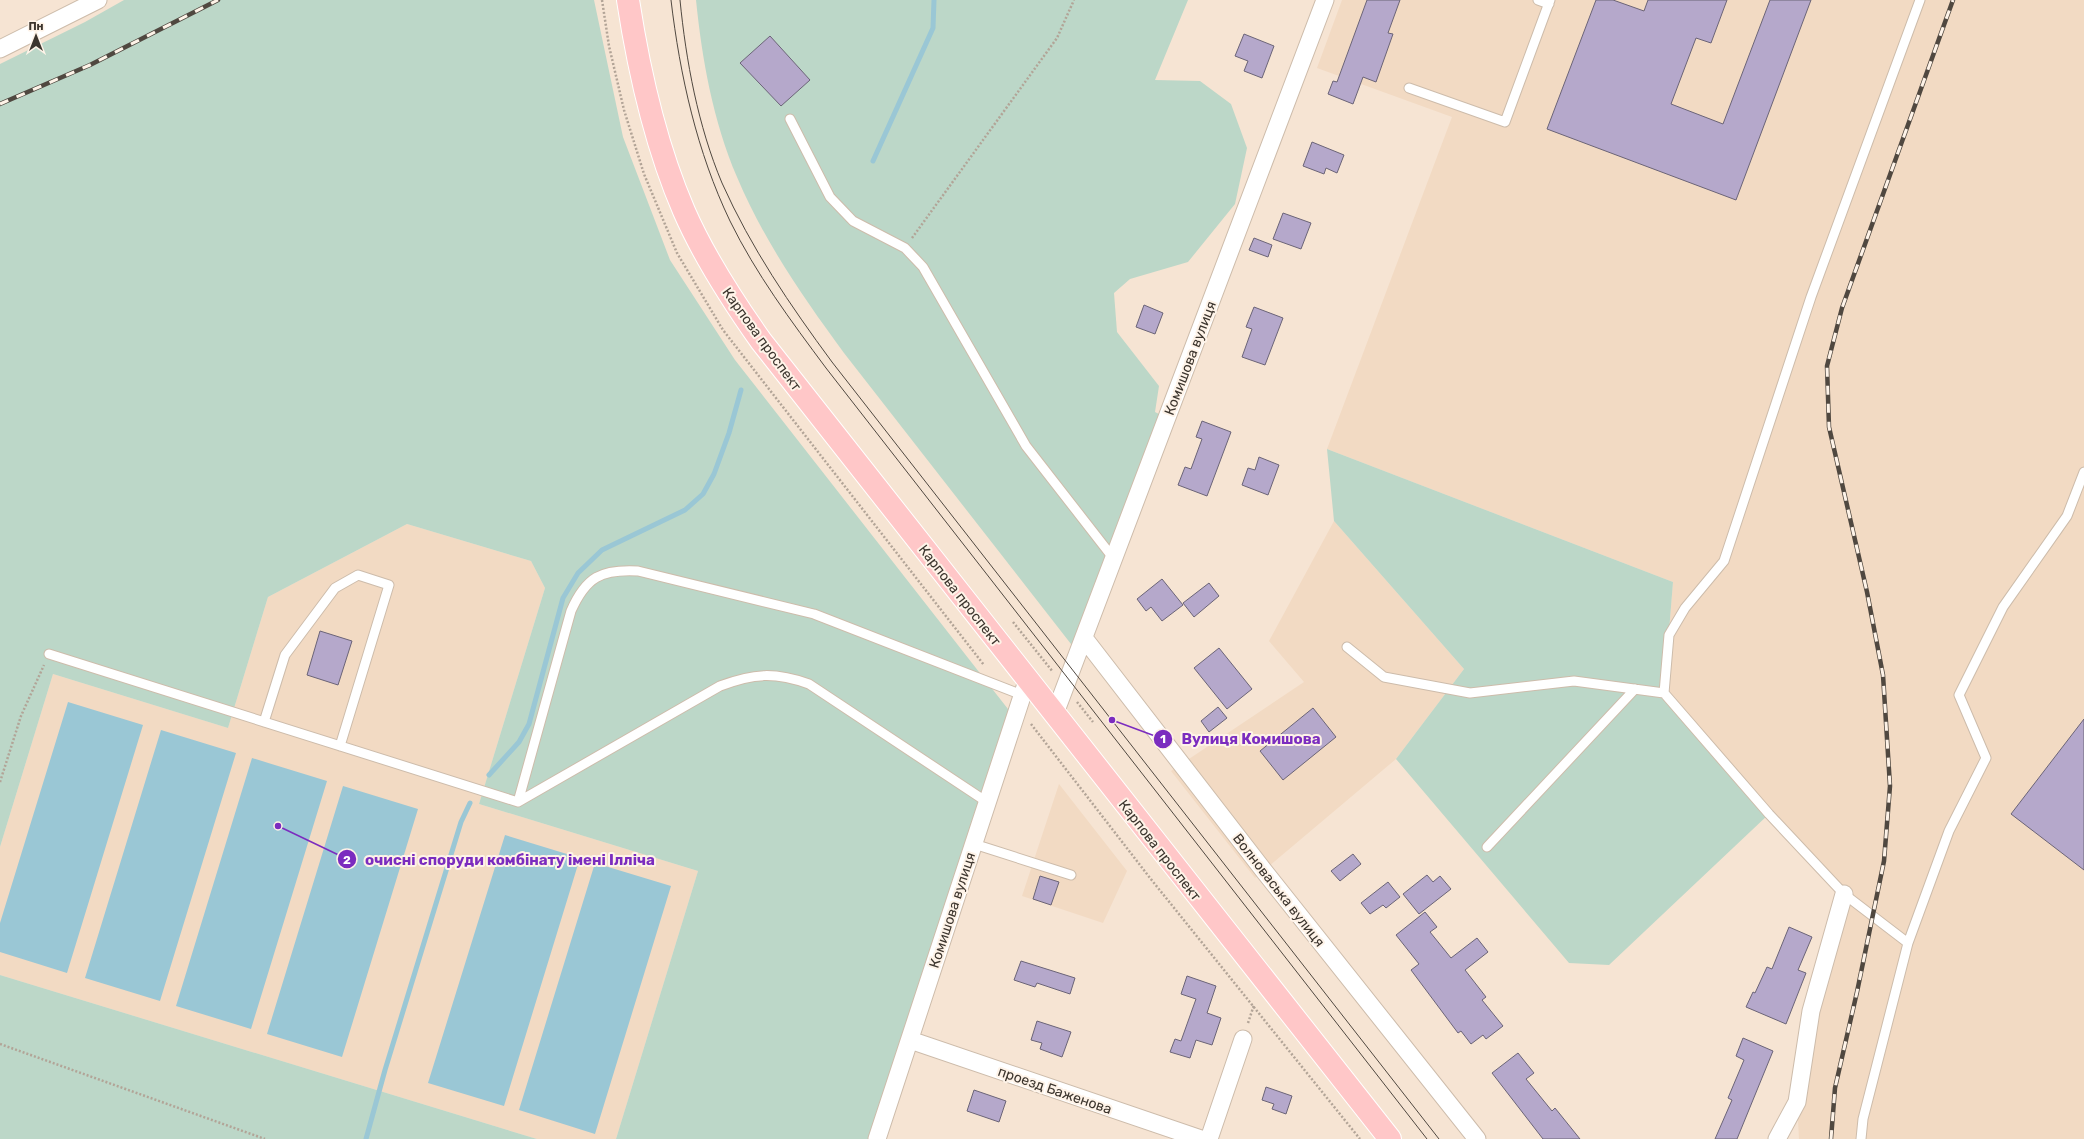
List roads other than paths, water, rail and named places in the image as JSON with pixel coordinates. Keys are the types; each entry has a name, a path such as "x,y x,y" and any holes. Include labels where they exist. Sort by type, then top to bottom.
{"main road":[{"name":"Карпова проспект","path":"628,0 634,44 653,122 668,171 681,204 705,253 732,299 760,341 1025,688 1054,716 1390,1139"}],"street":[{"path":"0,49 98,0"},
{"name":"Комишова вулиця","path":"1054,716 1325,0"},
{"name":"Волноваська вулиця","path":"1084,638 1264,871 1477,1139"},
{"name":"Комишова вулиця","path":"877,1139 1025,688"},
{"path":"1777,1139 1797,1102 1811,1011 1844,894"},
{"path":"1209,1139 1243,1039"},
{"name":"проезд Баженова","path":"910,1040 1201,1139"}],"lane":[{"path":"1409,88 1505,122 1549,2 1538,0"},
{"path":"1664,693 1669,635 1685,608 1724,561 1811,297 1920,0"},
{"path":"790,119 830,197 853,221 905,248 923,267 1026,446 1114,559"},
{"path":"1861,1139 1863,1119 1908,943 1949,831 1986,758 1959,695 2003,607 2066,516 2084,472"},
{"path":"518,802 571,611 580,591 596,577 616,570 638,571 814,614 1025,688"},
{"path":"264,722 285,655 335,588 358,575 389,585 340,746"},
{"path":"1347,647 1384,678 1470,693 1574,681 1664,693 1769,814 1844,894 1908,943"},
{"path":"49,654 518,802 720,686 742,678 764,675 788,677 809,684 987,802"},
{"path":"1487,847 1635,689"},
{"path":"974,844 1071,875"}],"water":[{"path":"68,702 143,725 67,973 0,952 0,923"},
{"path":"161,730 236,753 160,1001 85,978"},
{"path":"252,758 327,781 251,1029 176,1006"},
{"path":"343,786 418,809 342,1057 267,1034"},
{"path":"505,835 580,858 504,1106 428,1083"},
{"path":"595,863 671,886 595,1134 519,1110"}],"waterway":[{"path":"873,161 933,28 934,0"},
{"path":"489,775 519,742 529,724 563,598 578,573 602,550 685,510 703,494 714,474 729,433 741,390"},
{"path":"366,1139 385,1070 461,822 470,803"}],"tram line":[{"path":"671,0 679,57 685,85 699,141 708,168 718,195 740,241 775,297 826,368 1427,1139"},
{"path":"680,0 694,93 706,139 722,183 733,207 772,276 832,362 1439,1139"}],"railway":[{"path":"0,104 90,65 218,0"},
{"path":"1831,1139 1835,1088 1857,992 1884,861 1890,786 1883,675 1867,592 1829,427 1827,366 1842,308 1953,0"}],"place":[{"name":"Вулиця Комишова","path":"1112,720"},
{"name":"очисні споруди комбінату імені Ілліча","path":"278,826"}]}
